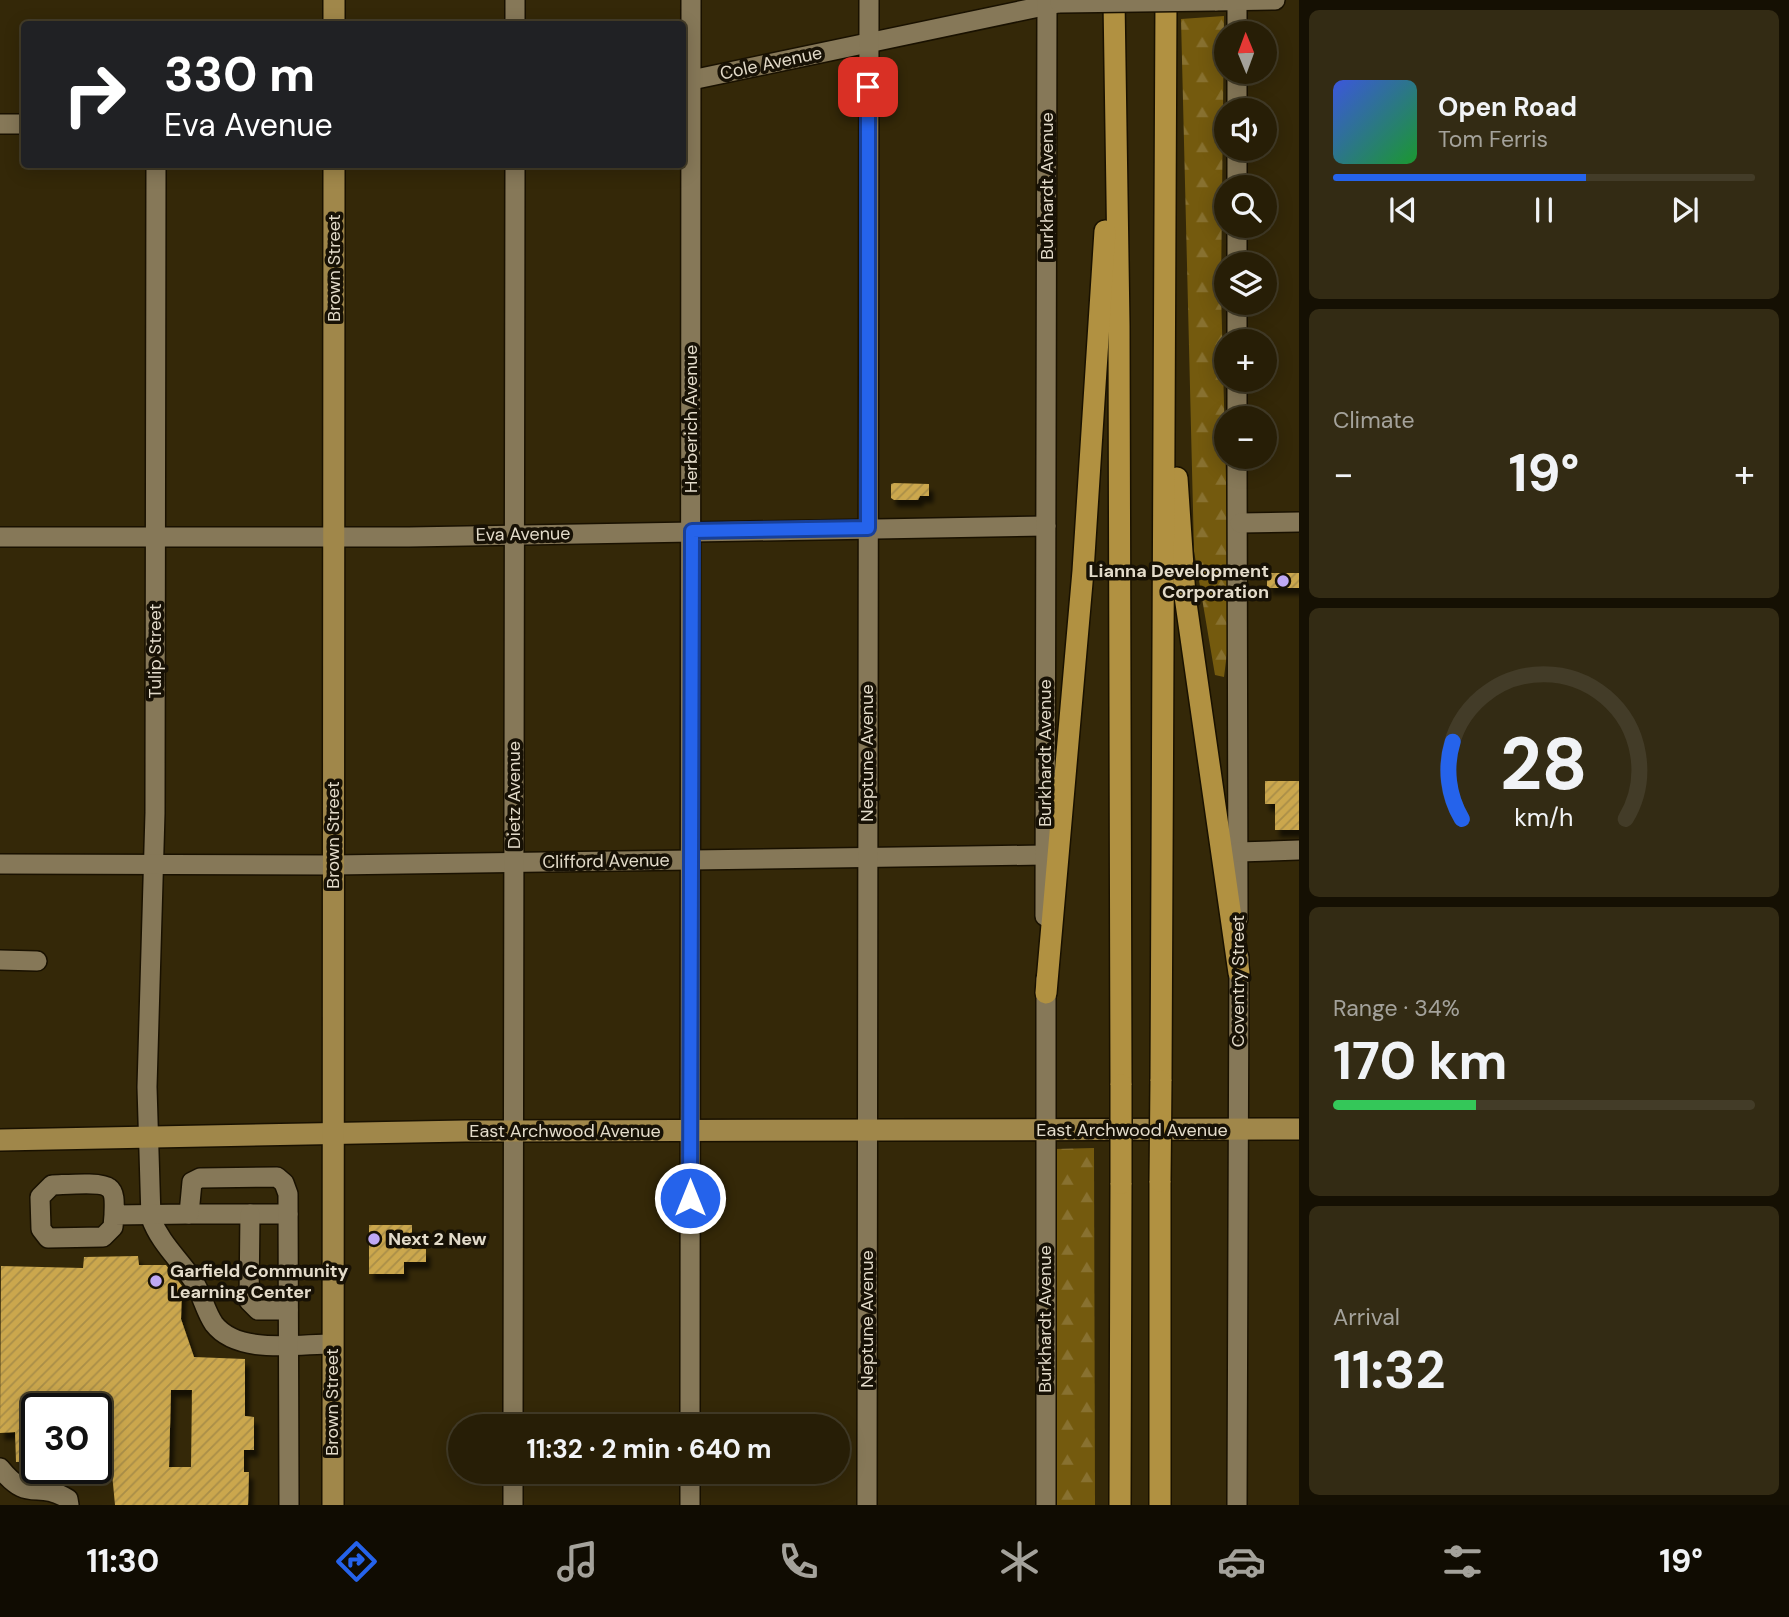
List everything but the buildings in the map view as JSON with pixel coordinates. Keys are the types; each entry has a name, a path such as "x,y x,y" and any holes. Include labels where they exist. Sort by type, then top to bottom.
{"highway":[{"path":"1114,0 1119,325 1120,1505"},
{"path":"1160,1505 1166,0"},
{"path":"1046,993 1083,571 1115,86"},
{"path":"1166,260 1175,374 1177,477 1185,596 1239,973"}],"main road":[{"path":"334,0 334,21"},
{"name":"Brown Street","path":"333,1505 334,168"},
{"name":"East Archwood Avenue","path":"0,1140 333,1132 1299,1129"}],"street":[{"path":"515,0 515,21"},
{"name":"Herberich Avenue","path":"690,1414 692,531 687,81 691,0"},
{"name":"Neptune Avenue","path":"867,1505 869,0"},
{"path":"1237,0 1237,21"},
{"name":"Cole Avenue","path":"687,81 1051,3 1275,0"},
{"name":"Burkhardt Avenue","path":"1046,1505 1044,855 1051,3"},
{"path":"0,124 21,124"},
{"name":"Tulip Street","path":"151,1215 148,992 153,865 156,168"},
{"name":"Dietz Avenue","path":"513,1414 514,168"},
{"name":"Coventry Street","path":"1237,1505 1240,523 1238,469"},
{"path":"1240,523 1299,522"},
{"name":"Eva Avenue","path":"0,537 333,537 1046,526"},
{"path":"1238,852 1299,850"},
{"name":"Clifford Avenue","path":"0,864 333,865 1044,855"},
{"path":"0,960 37,961"},
{"path":"189,1214 189,1189 192,1182 200,1178 277,1177 284,1183 288,1194 289,1505"},
{"path":"250,1214 249,1301 258,1310 288,1310"},
{"path":"114,1215 288,1214"},
{"path":"151,1215 157,1236 194,1282 214,1323 228,1337 246,1343 332,1344"},
{"path":"0,1468 13,1488 23,1493 58,1493 68,1499 69,1505"},
{"path":"513,1484 513,1505"},
{"path":"690,1484 690,1505"}],"green space":[{"path":"1224,16 1224,21 1214,21 1214,84 1223,84 1223,98 1214,98 1214,161 1222,161 1222,175 1214,175 1214,238 1222,238 1221,252 1214,252 1214,315 1222,315 1222,329 1214,329 1214,392 1224,392 1224,406 1214,406 1214,469 1226,469 1230,629 1224,677 1215,675 1194,551 1181,19"},
{"path":"1094,1148 1095,1505 1050,1505 1054,1149"}],"place":[{"name":"Lianna Development Corporation","path":"1283,581"},
{"name":"Next 2 New","path":"374,1239"},
{"name":"Garfield Community Learning Center","path":"156,1281"}],"route":[{"path":"690,1198 692,531 868,528 868,87"}]}
